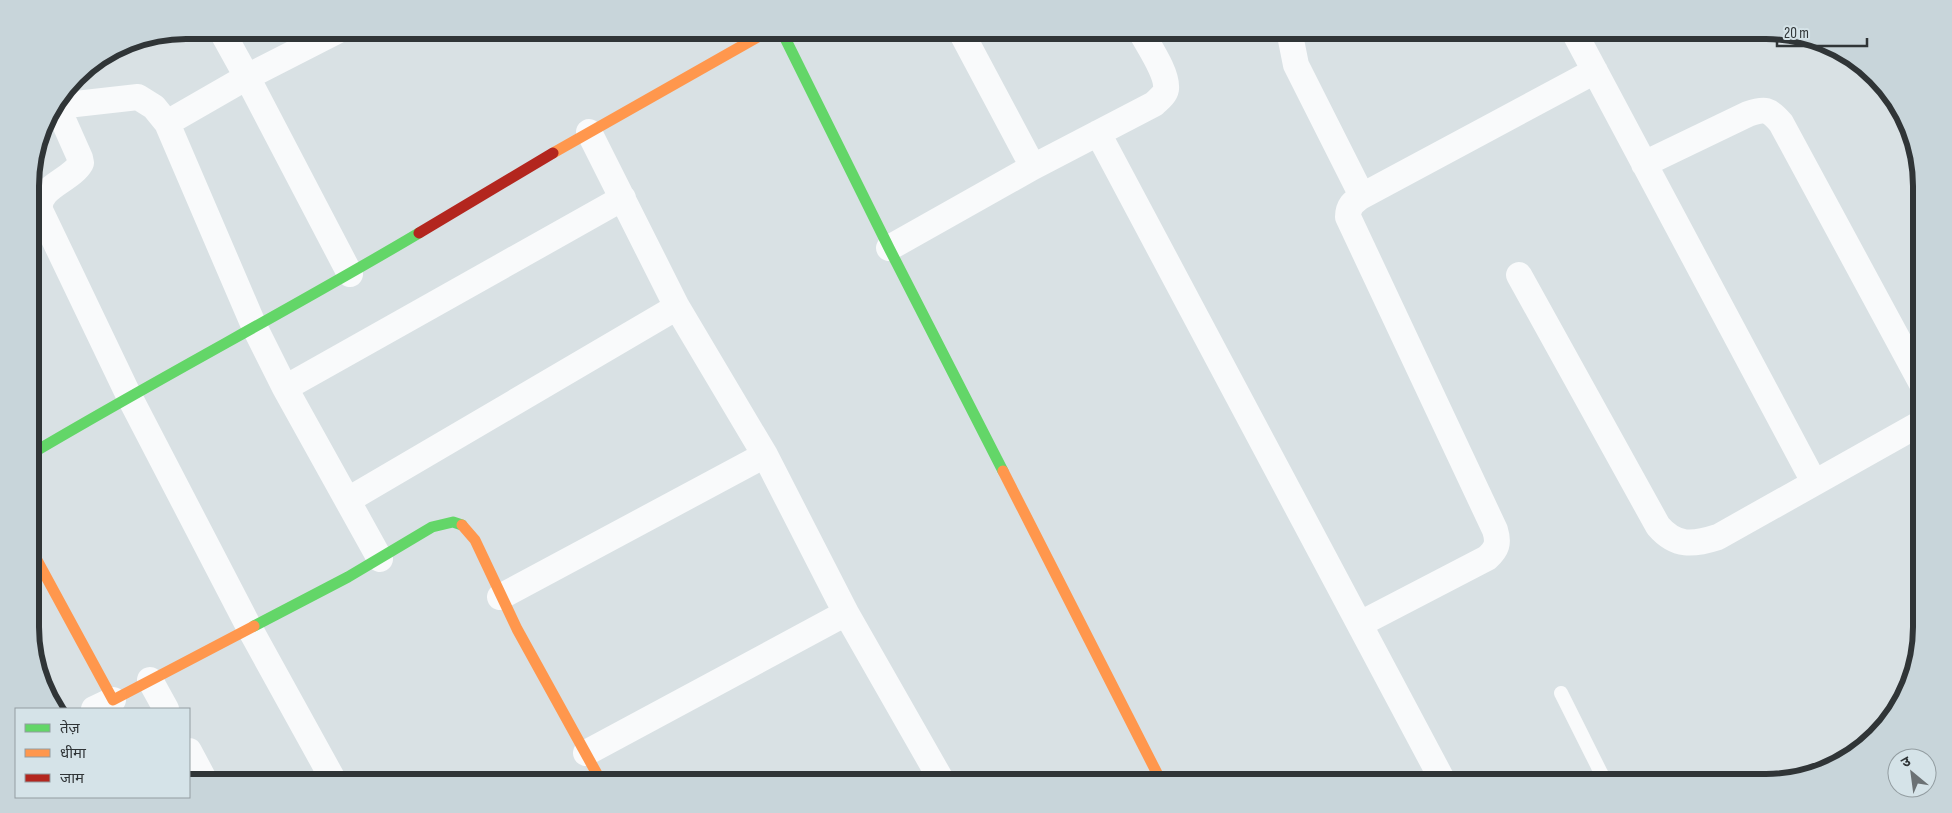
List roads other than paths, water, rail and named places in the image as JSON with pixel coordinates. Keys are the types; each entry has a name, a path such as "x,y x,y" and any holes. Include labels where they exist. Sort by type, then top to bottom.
{"street":[{"path":"225,39 248,77 350,274"},
{"path":"166,123 248,77 322,39"},
{"path":"39,449 129,396 350,274 589,132 754,39"},
{"path":"785,39 889,248 1157,774"},
{"path":"965,39 1033,167"},
{"path":"889,248 1033,167 1154,104 1166,89 1163,72 1145,39"},
{"path":"1291,39 1296,66 1362,196"},
{"path":"1578,39 1814,482"},
{"path":"1360,624 1486,558 1498,545 1498,539 1496,530 1348,217 1348,210 1352,203 1362,196 1595,71"},
{"path":"64,103 138,97 154,107 166,123 254,326 285,388 380,559"},
{"path":"59,110 81,163 69,176 44,194 40,210 129,396 250,629 330,774"},
{"path":"1644,164 1748,114 1761,110 1773,114 1781,123 1913,367"},
{"path":"589,132 677,307 765,454 846,612 938,774"},
{"path":"1098,133 1439,774"},
{"path":"285,388 623,198"},
{"path":"1519,275 1658,526 1667,537 1690,543 1718,537 1913,427"},
{"path":"348,500 677,307"},
{"path":"500,597 765,454"},
{"path":"39,566 103,705 380,559 436,525 450,521 460,524 473,539 500,597 597,774"},
{"path":"586,753 846,612"},
{"path":"150,680 165,708"},
{"path":"190,753 201,774"}],"lane":[{"path":"1561,693 1602,774"}]}
